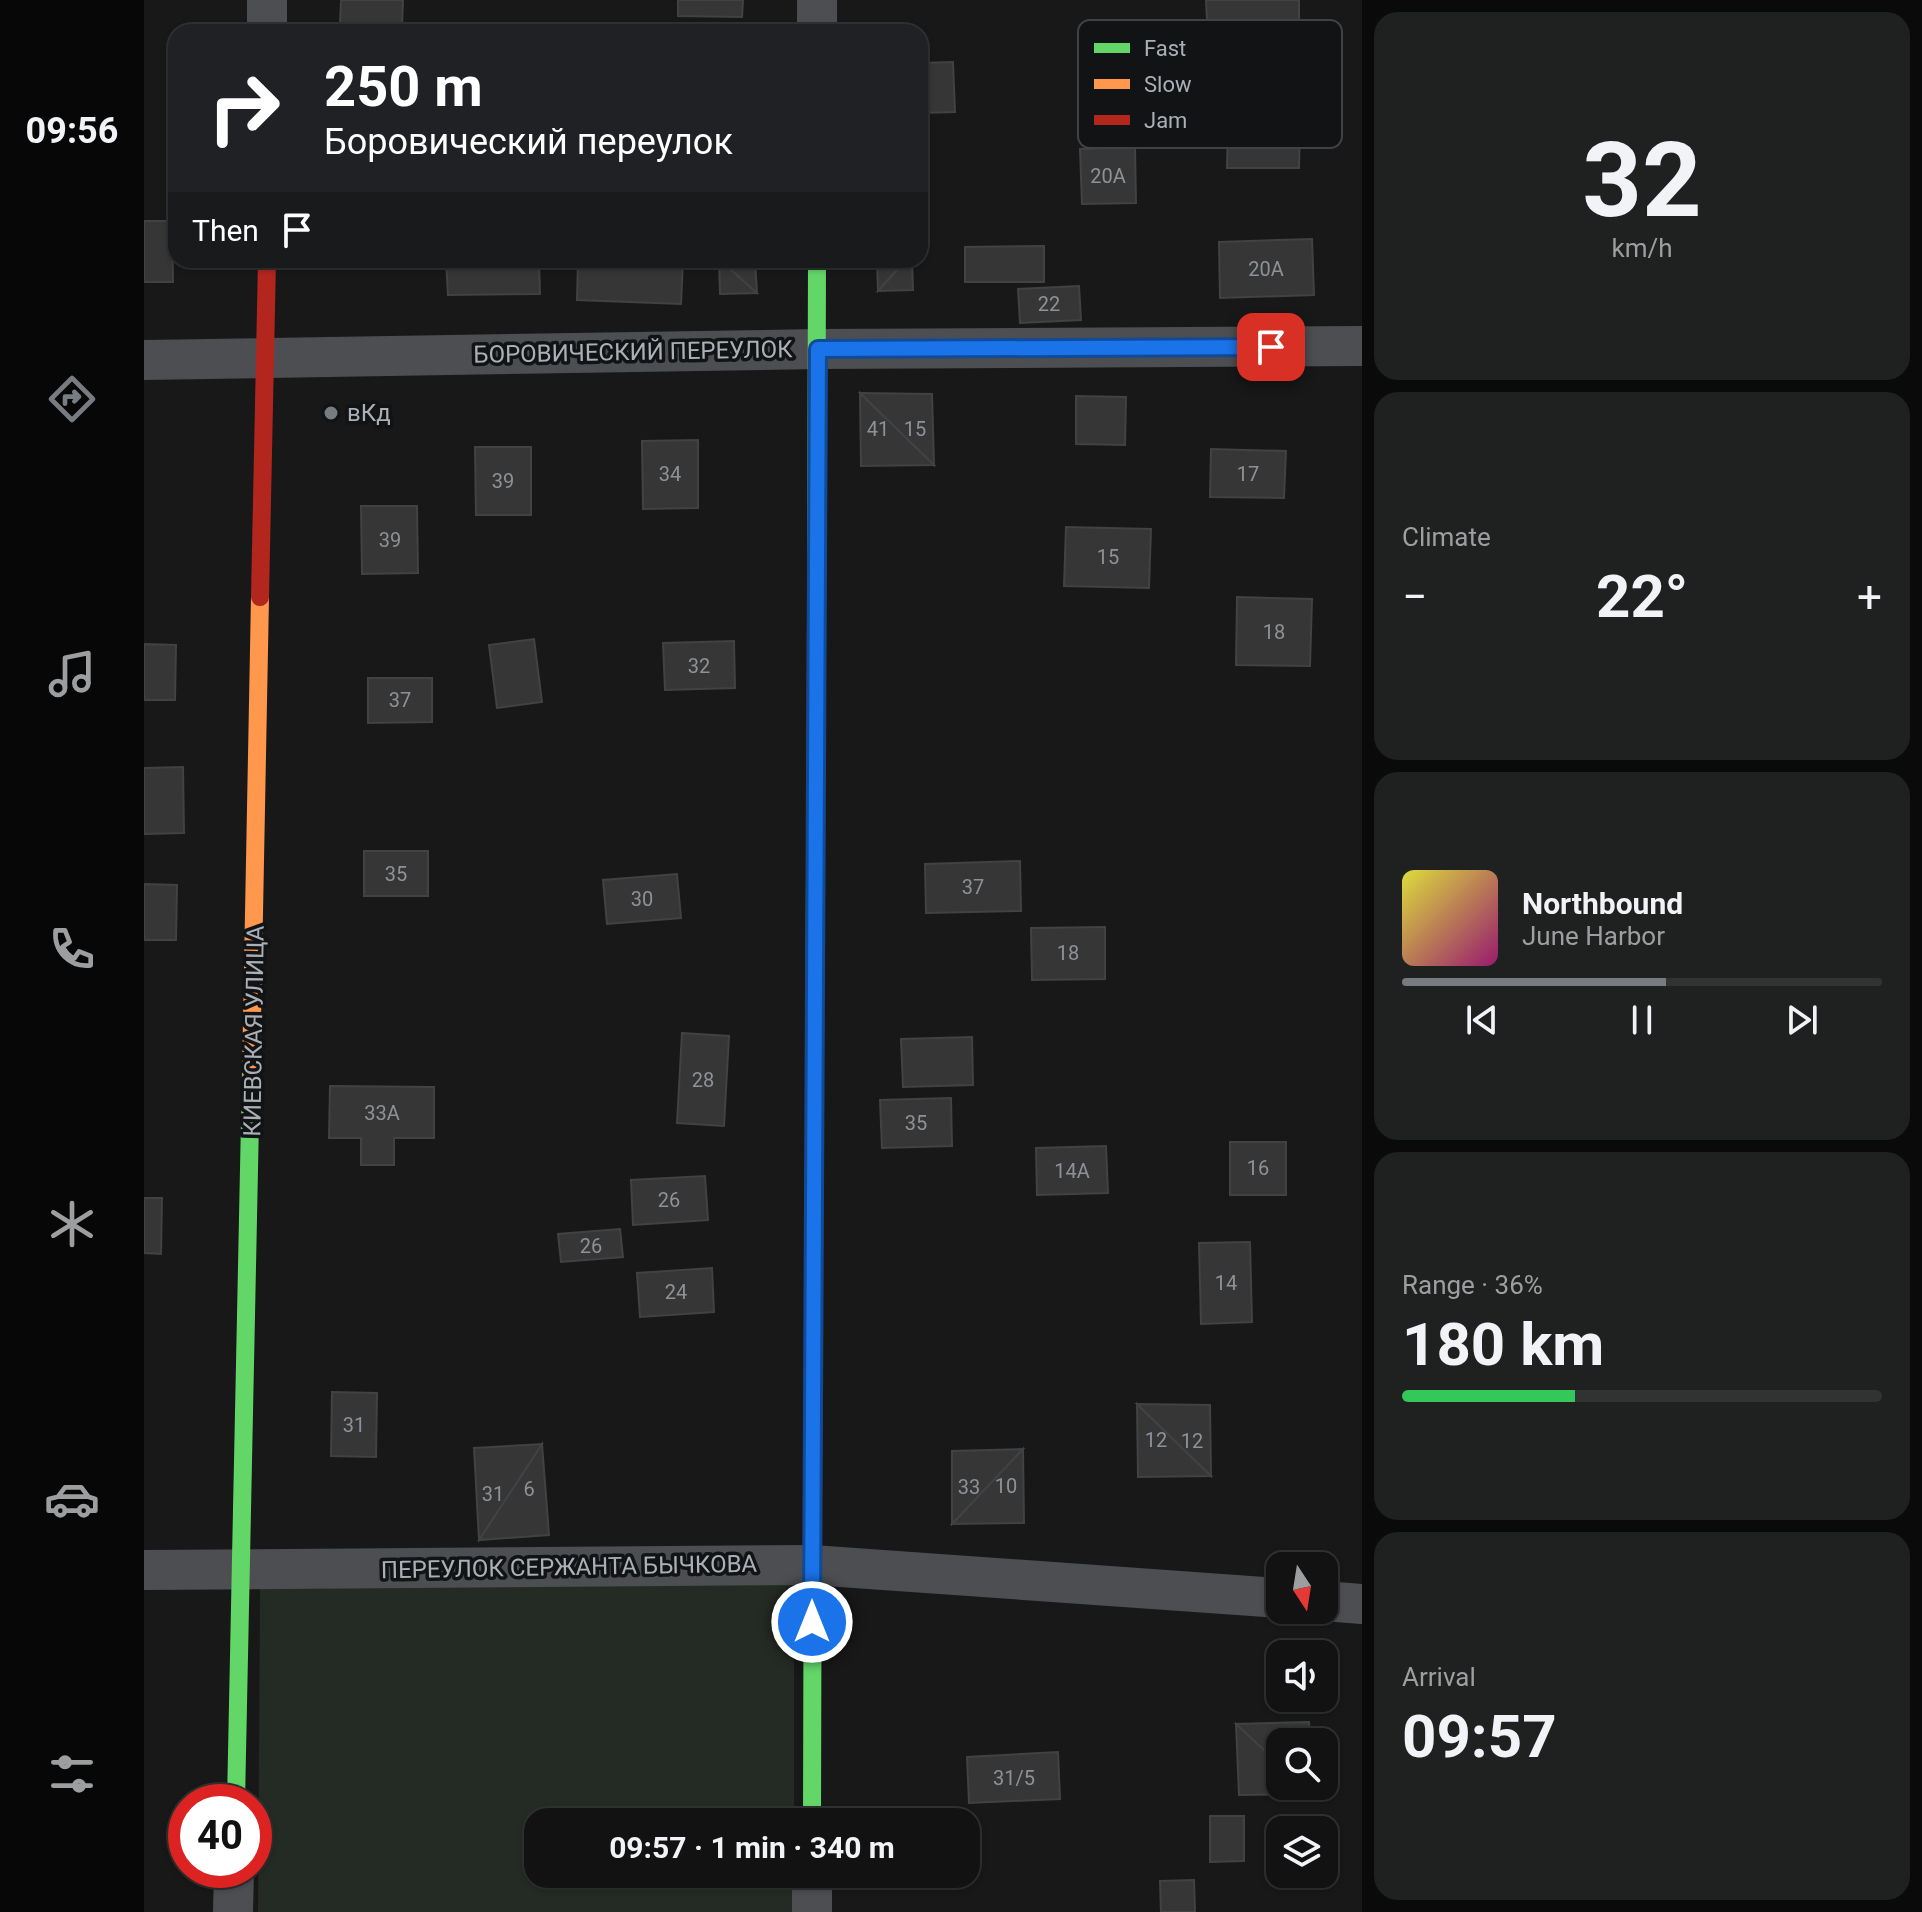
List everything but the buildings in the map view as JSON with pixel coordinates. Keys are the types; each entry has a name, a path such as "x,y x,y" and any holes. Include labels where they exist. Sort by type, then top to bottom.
{"street":[{"path":"267,0 267,24"},
{"path":"817,0 817,24"},
{"name":"КИЕВСКАЯ УЛИЦА","path":"237,1784 268,357 267,268"},
{"path":"812,1808 817,268"},
{"name":"БОРОВИЧЕСКИЙ ПЕРЕУЛОК","path":"144,360 818,349 1362,346"},
{"name":"ПЕРЕУЛОК СЕРЖАНТА БЫЧКОВА","path":"144,1570 812,1565 1266,1597"},
{"path":"1338,1602 1362,1604"},
{"path":"233,1912 234,1888"},
{"path":"812,1888 812,1912"}],"shaded area":[{"path":"794,1583 794,1808 524,1808 524,1888 794,1888 793,1912 258,1912 258,1888 272,1888 272,1784 259,1784 260,1589"}],"traffic: fast":[{"path":"816,608 817,268"},
{"path":"236,1784 251,1072"},
{"path":"812,1808 813,1410"}],"traffic: slow":[{"path":"251,1072 260,597"},
{"path":"813,1410 815,880"}],"traffic: jam":[{"path":"260,597 267,268"},
{"path":"815,880 816,608"}],"place":[{"name":"вКд","path":"331,413"}],"route":[{"path":"812,1622 818,349 1271,347"}]}
